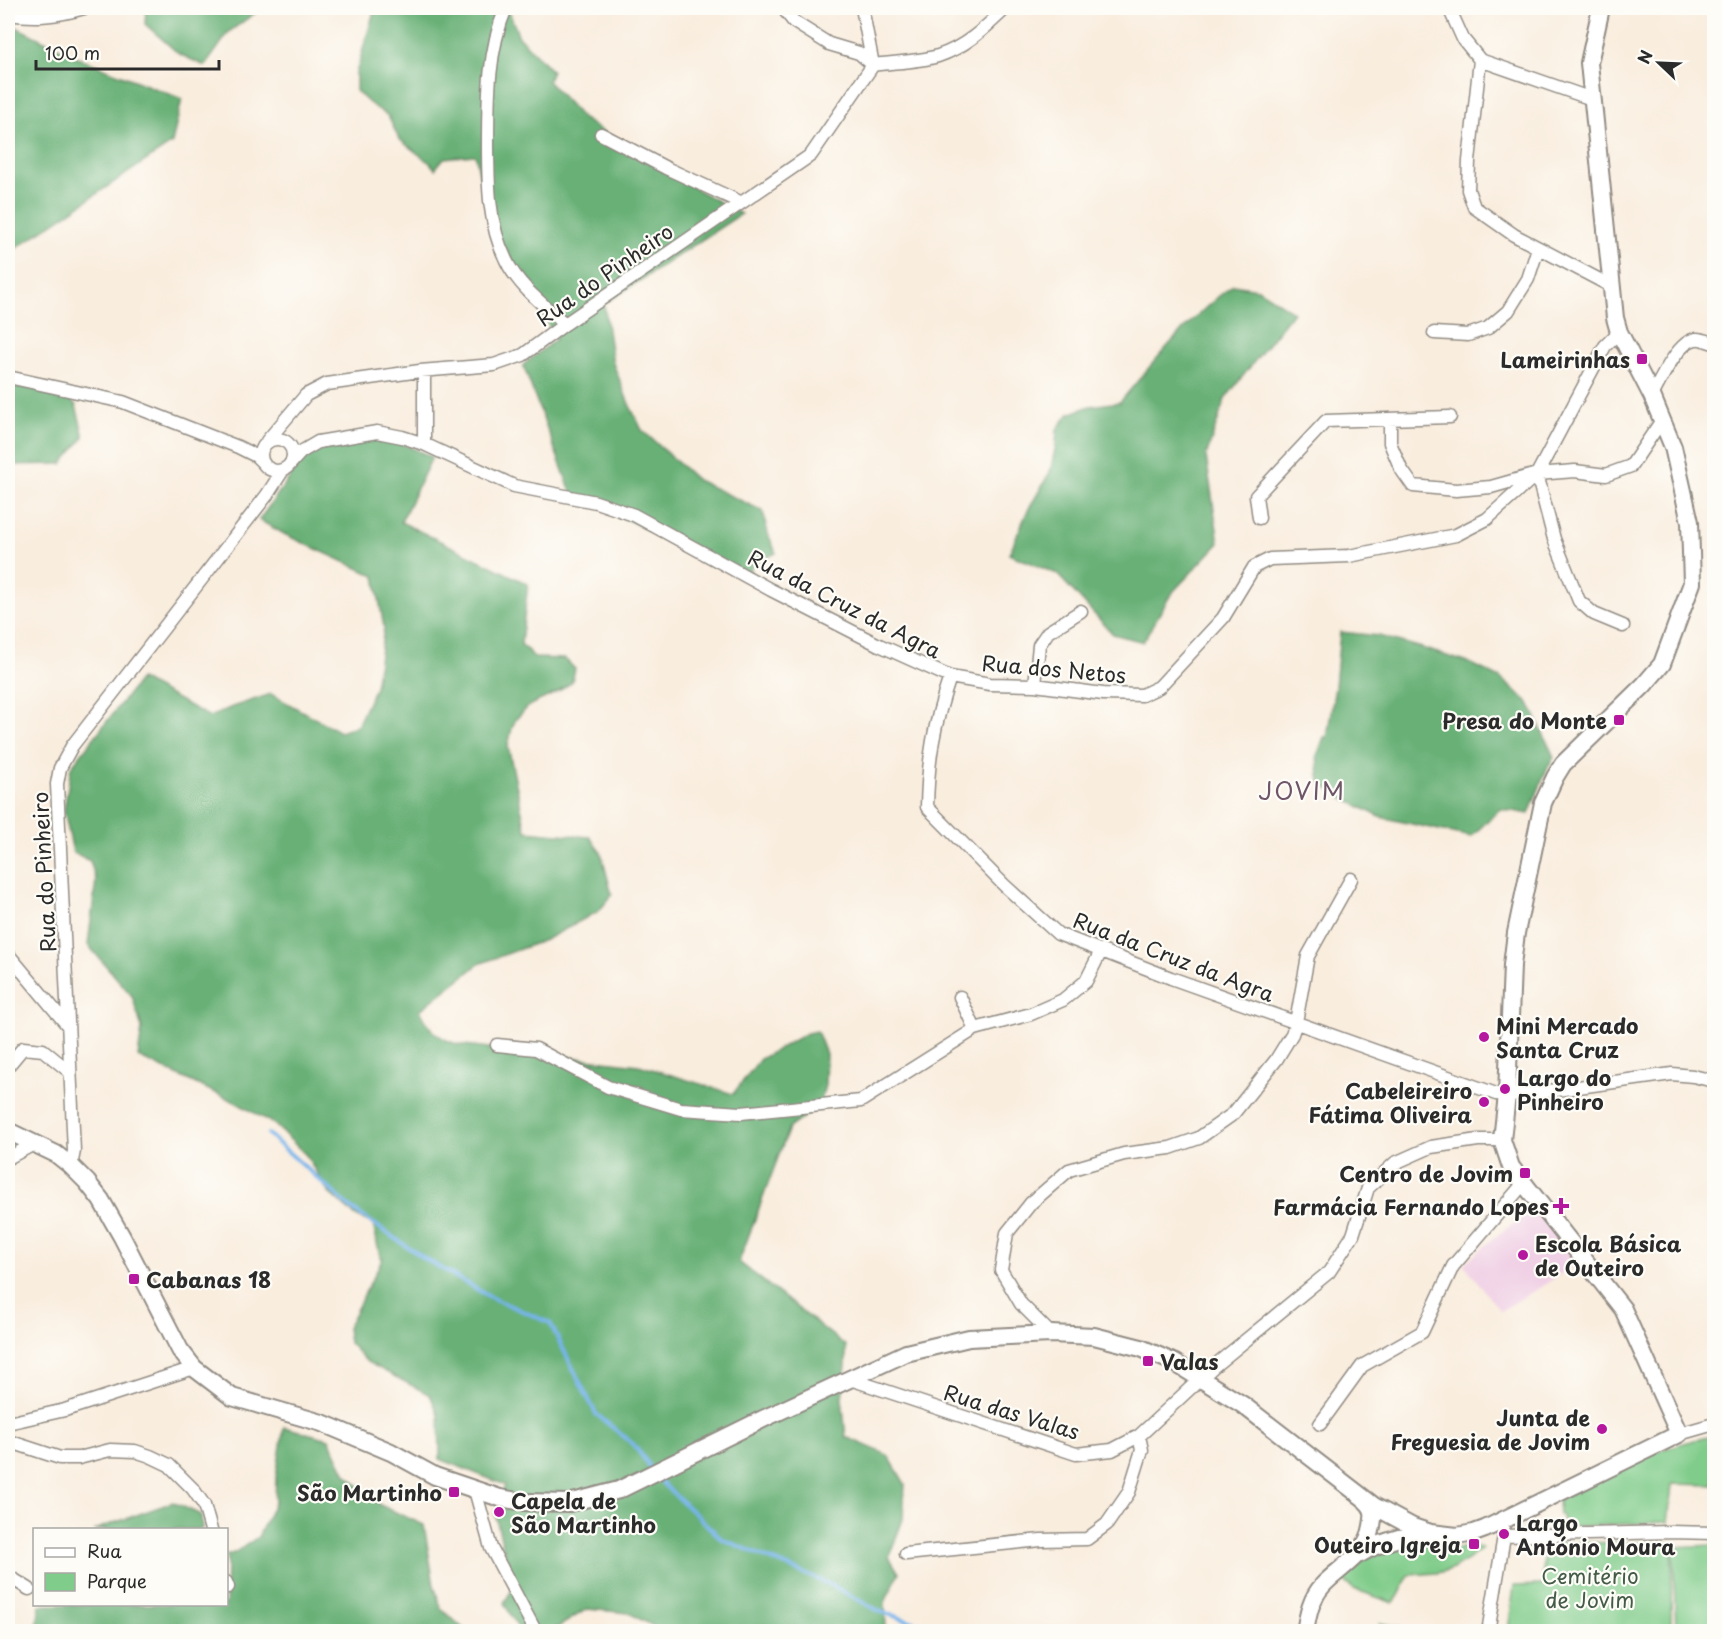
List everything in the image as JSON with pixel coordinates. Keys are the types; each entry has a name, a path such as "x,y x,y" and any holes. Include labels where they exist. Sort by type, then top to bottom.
{"street":[{"path":"8,14 34,18 84,8"},
{"path":"506,8 494,48 488,88 488,182 494,231 506,261 523,286 565,324"},
{"path":"783,8 794,22 829,44 859,53 873,65 936,57 975,37 1006,8"},
{"path":"864,8 873,65"},
{"path":"1449,8 1463,39 1480,60 1592,99"},
{"path":"1601,8 1589,63 1615,318 1619,332 1652,396 1673,447 1690,522 1692,583 1662,664 1644,685 1563,764 1544,803 1516,933 1512,965 1507,1095 1502,1140 1511,1167 1623,1308 1679,1434"},
{"path":"1480,60 1469,160 1468,190 1474,207 1514,235 1611,286"},
{"name":"Rua do Pinheiro","path":"265,443 306,395 327,384 424,371 494,365 523,355 740,202 811,155 873,65"},
{"path":"601,134 666,168 740,202"},
{"path":"1434,333 1468,335 1488,328 1508,311 1528,279 1538,248"},
{"path":"1619,332 1605,346 1537,474 1554,539 1578,601 1594,614 1623,626"},
{"path":"1652,396 1675,355 1686,342 1696,339 1714,343"},
{"path":"424,371 424,444"},
{"path":"8,377 123,402 254,454 272,470 287,467 293,452 289,443 292,419 299,403"},
{"path":"1259,518 1256,496 1326,421 1450,417"},
{"path":"1390,419 1390,443 1401,469 1413,486 1456,490 1491,487 1537,474 1575,471 1606,475 1631,466 1662,420"},
{"name":"Rua da Cruz da Agra","path":"289,443 300,440 318,442 377,432 388,433 424,444 514,486 596,502 634,515 887,649 950,677 936,717 928,769 927,807 1004,885 1058,934 1490,1092 1507,1095"},
{"path":"238,447 250,449 278,438 289,443"},
{"name":"Rua da Cruz da Agra","path":"287,467 301,452 318,442"},
{"path":"263,501 268,482 261,455 265,443"},
{"name":"Rua do Pinheiro","path":"71,1166 74,1151 57,784 60,768 72,746 287,467"},
{"name":"Rua dos Netos","path":"950,677 990,684 1035,685 1103,694 1142,695 1159,687 1168,679 1223,618 1254,567 1270,559 1349,556 1456,535 1487,519 1537,474"},
{"path":"1035,685 1040,645 1048,632 1081,611"},
{"path":"1051,1334 1021,1304 1000,1270 1007,1233 1031,1203 1069,1170 1124,1154 1170,1148 1200,1138 1233,1114 1276,1060 1292,1034 1308,956 1351,879"},
{"path":"497,1045 536,1049 608,1087 681,1109 741,1113 861,1101 975,1029 1030,1014 1063,1000 1086,981 1101,951"},
{"path":"8,954 68,1026"},
{"path":"960,997 975,1029"},
{"path":"8,1066 23,1048 43,1050 70,1072"},
{"path":"1507,1095 1672,1074 1714,1081"},
{"path":"8,1131 56,1154 71,1166 101,1200 171,1336 194,1368 232,1397 322,1423 391,1452 435,1476 500,1498 524,1502 569,1503 619,1490 765,1418 906,1353 969,1338 1051,1334 1094,1336 1141,1348 1175,1363 1243,1405 1361,1497 1394,1517 1431,1533"},
{"name":"Rua das Valas","path":"850,1379 1076,1454 1112,1450 1139,1436 1202,1378 1329,1272 1353,1235 1368,1188 1395,1163 1431,1147 1478,1140 1502,1140"},
{"path":"8,1158 36,1143"},
{"path":"1320,1425 1362,1366 1422,1332 1453,1266 1524,1183"},
{"path":"8,1423 65,1410 194,1368"},
{"path":"1502,1529 1679,1434 1714,1424"},
{"path":"906,1554 1041,1540 1087,1539 1107,1524 1129,1492 1142,1450 1139,1436"},
{"path":"8,1441 60,1458 79,1458 110,1450 135,1451 150,1456 169,1465 193,1489 204,1505 210,1528"},
{"path":"475,1490 491,1548 536,1632"},
{"path":"1361,1497 1372,1508 1373,1527 1377,1540 1391,1542 1399,1537 1401,1528 1394,1517"},
{"path":"1305,1632 1311,1602 1323,1586 1367,1544 1380,1516 1394,1517"},
{"path":"1488,1632 1502,1529"},
{"path":"1354,1558 1370,1548 1411,1535 1431,1533 1465,1535 1502,1529 1714,1533"},
{"path":"8,1576 30,1588"}],"shaded area":[{"name":"Escola Básica de Outeiro","path":"1535,1209 1577,1263 1500,1311 1464,1264 1499,1234"}],"green space":[{"path":"8,8 11,8 16,27 81,59 182,99 172,143 15,249 8,246"},
{"path":"146,8 262,8 229,32 205,66 179,54 145,24"},
{"path":"375,8 505,8 510,14 519,37 552,71 548,81 583,119 655,166 741,214 604,304 613,363 642,430 697,480 763,511 768,534 776,553 752,565 748,579 571,492 523,365 556,339 493,226 486,208 476,157 474,155 444,158 435,169 399,139 388,116 356,91 356,73"},
{"path":"1233,285 1258,289 1293,312 1225,399 1206,456 1219,543 1171,594 1143,642 1113,634 1057,574 1009,554 1027,512 1050,472 1057,429 1069,414 1090,406 1120,402 1187,325"},
{"path":"49,384 76,405 84,437 62,464 8,465 8,388"},
{"path":"367,436 399,442 432,457 401,522 528,584 521,644 535,658 565,659 575,669 572,682 556,693 530,705 516,719 508,746 526,831 590,837 601,852 612,895 599,911 545,940 479,964 420,1010 434,1032 456,1044 639,1065 733,1094 760,1059 807,1033 817,1031 826,1054 825,1085 820,1105 789,1128 739,1262 846,1346 842,1398 846,1437 888,1455 905,1484 903,1519 889,1557 899,1573 885,1602 886,1631 662,1631 629,1613 587,1609 552,1631 520,1631 504,1603 513,1588 495,1514 505,1485 440,1459 439,1415 430,1395 367,1362 349,1343 347,1328 383,1258 380,1257 373,1224 356,1216 329,1193 306,1155 274,1124 235,1102 138,1057 142,1028 132,996 88,945 96,880 90,861 73,852 64,811 71,767 140,679 210,717 271,694 340,732 357,726 375,687 384,628 375,576 259,520 311,448"},
{"path":"1340,632 1379,636 1472,664 1500,678 1529,703 1554,757 1529,814 1500,809 1471,837 1380,817 1320,783 1317,756 1324,737 1327,737"},
{"path":"284,1427 329,1439 346,1474 380,1505 424,1525 434,1585 441,1608 466,1631 36,1632 40,1606 228,1606 228,1555 258,1537 275,1501 276,1476"},
{"name":"Cemitério de Jovim","path":"1714,1436 1714,1485 1672,1484 1668,1522 1563,1527 1558,1500 1654,1453"},
{"path":"173,1502 201,1515 202,1528 100,1528"},
{"name":"Cemitério de Jovim","path":"1544,1542 1672,1543 1671,1631 1508,1631 1514,1586 1543,1585"},
{"path":"1411,1544 1450,1549 1479,1547 1483,1549 1453,1569 1437,1573 1409,1575 1393,1603 1354,1589 1342,1580 1367,1557"},
{"path":"1714,1545 1714,1631 1676,1631 1673,1547"},
{"path":"1380,1623 1422,1631 1378,1631"}],"waterway":[{"path":"268,1134 352,1209 427,1260 490,1297 550,1323 596,1414 633,1444 651,1468"},
{"path":"657,1476 722,1539 831,1585 879,1611 943,1632"}],"place":[{"name":"Lameirinhas","path":"1642,359"},
{"name":"Presa do Monte","path":"1619,720"},
{"name":"Mini Mercado Santa Cruz","path":"1484,1037"},
{"name":"Largo do Pinheiro","path":"1505,1089"},
{"name":"Cabeleireiro Fátima Oliveira","path":"1484,1102"},
{"name":"Centro de Jovim","path":"1525,1173"},
{"name":"Farmácia Fernando Lopes","path":"1561,1206"},
{"name":"Escola Básica de Outeiro","path":"1523,1255"},
{"name":"Cabanas 18","path":"134,1279"},
{"name":"Valas","path":"1148,1361"},
{"name":"Junta de Freguesia de Jovim","path":"1602,1429"},
{"name":"São Martinho","path":"454,1492"},
{"name":"Capela de São Martinho","path":"499,1512"},
{"name":"Largo António Moura","path":"1504,1534"},
{"name":"Outeiro Igreja","path":"1474,1544"}],"district":[{"name":"JOVIM","path":"1302,790"}]}
